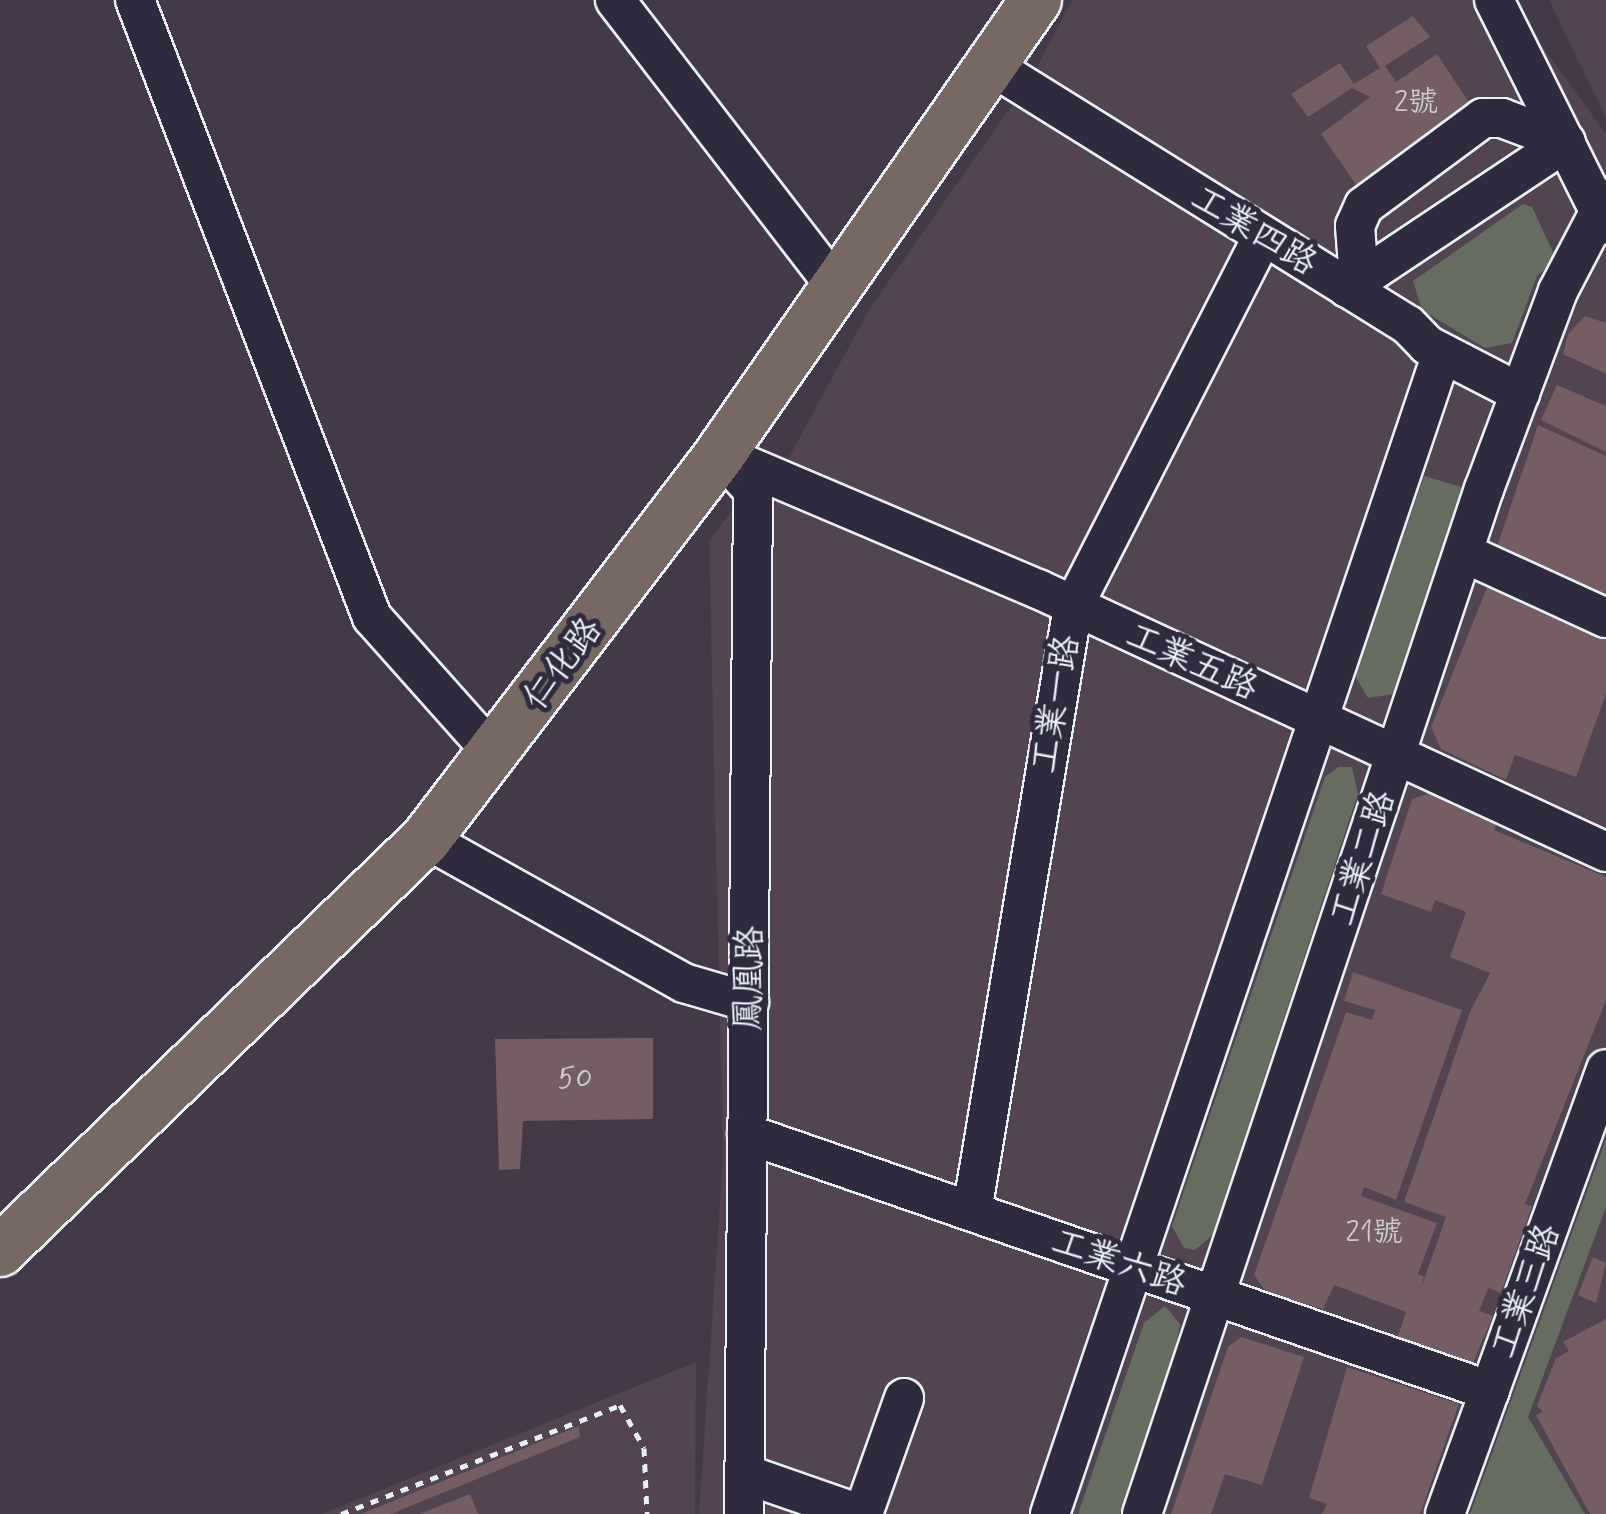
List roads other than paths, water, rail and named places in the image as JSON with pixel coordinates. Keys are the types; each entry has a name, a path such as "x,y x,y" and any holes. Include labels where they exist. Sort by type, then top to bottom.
{"main road":[{"name":"仁化路","path":"0,1251 426,840 720,454 1036,0"}],"street":[{"path":"135,0 372,617 494,754"},
{"path":"615,0 837,288"},
{"path":"1494,0 1604,211"},
{"name":"工業四路","path":"990,65 1262,236 1353,284 1442,352 1520,393"},
{"path":"1353,284 1355,226 1364,206 1483,118 1502,118 1566,142"},
{"path":"1353,284 1566,142"},
{"name":"工業二路","path":"1142,1514 1520,393 1558,291 1578,264 1604,211"},
{"name":"工業一路","path":"972,1211 1073,607 1262,236"},
{"path":"1050,1514 1442,352"},
{"name":"工業五路","path":"720,454 814,489 1606,852"},
{"name":"鳳凰路","path":"720,454 753,490 744,1514"},
{"path":"1466,554 1606,618"},
{"path":"426,840 684,983 749,1002"},
{"name":"工業三路","path":"1445,1514 1606,1069"},
{"name":"工業六路","path":"748,1134 1490,1391"},
{"path":"745,1474 862,1514 904,1398"}]}
